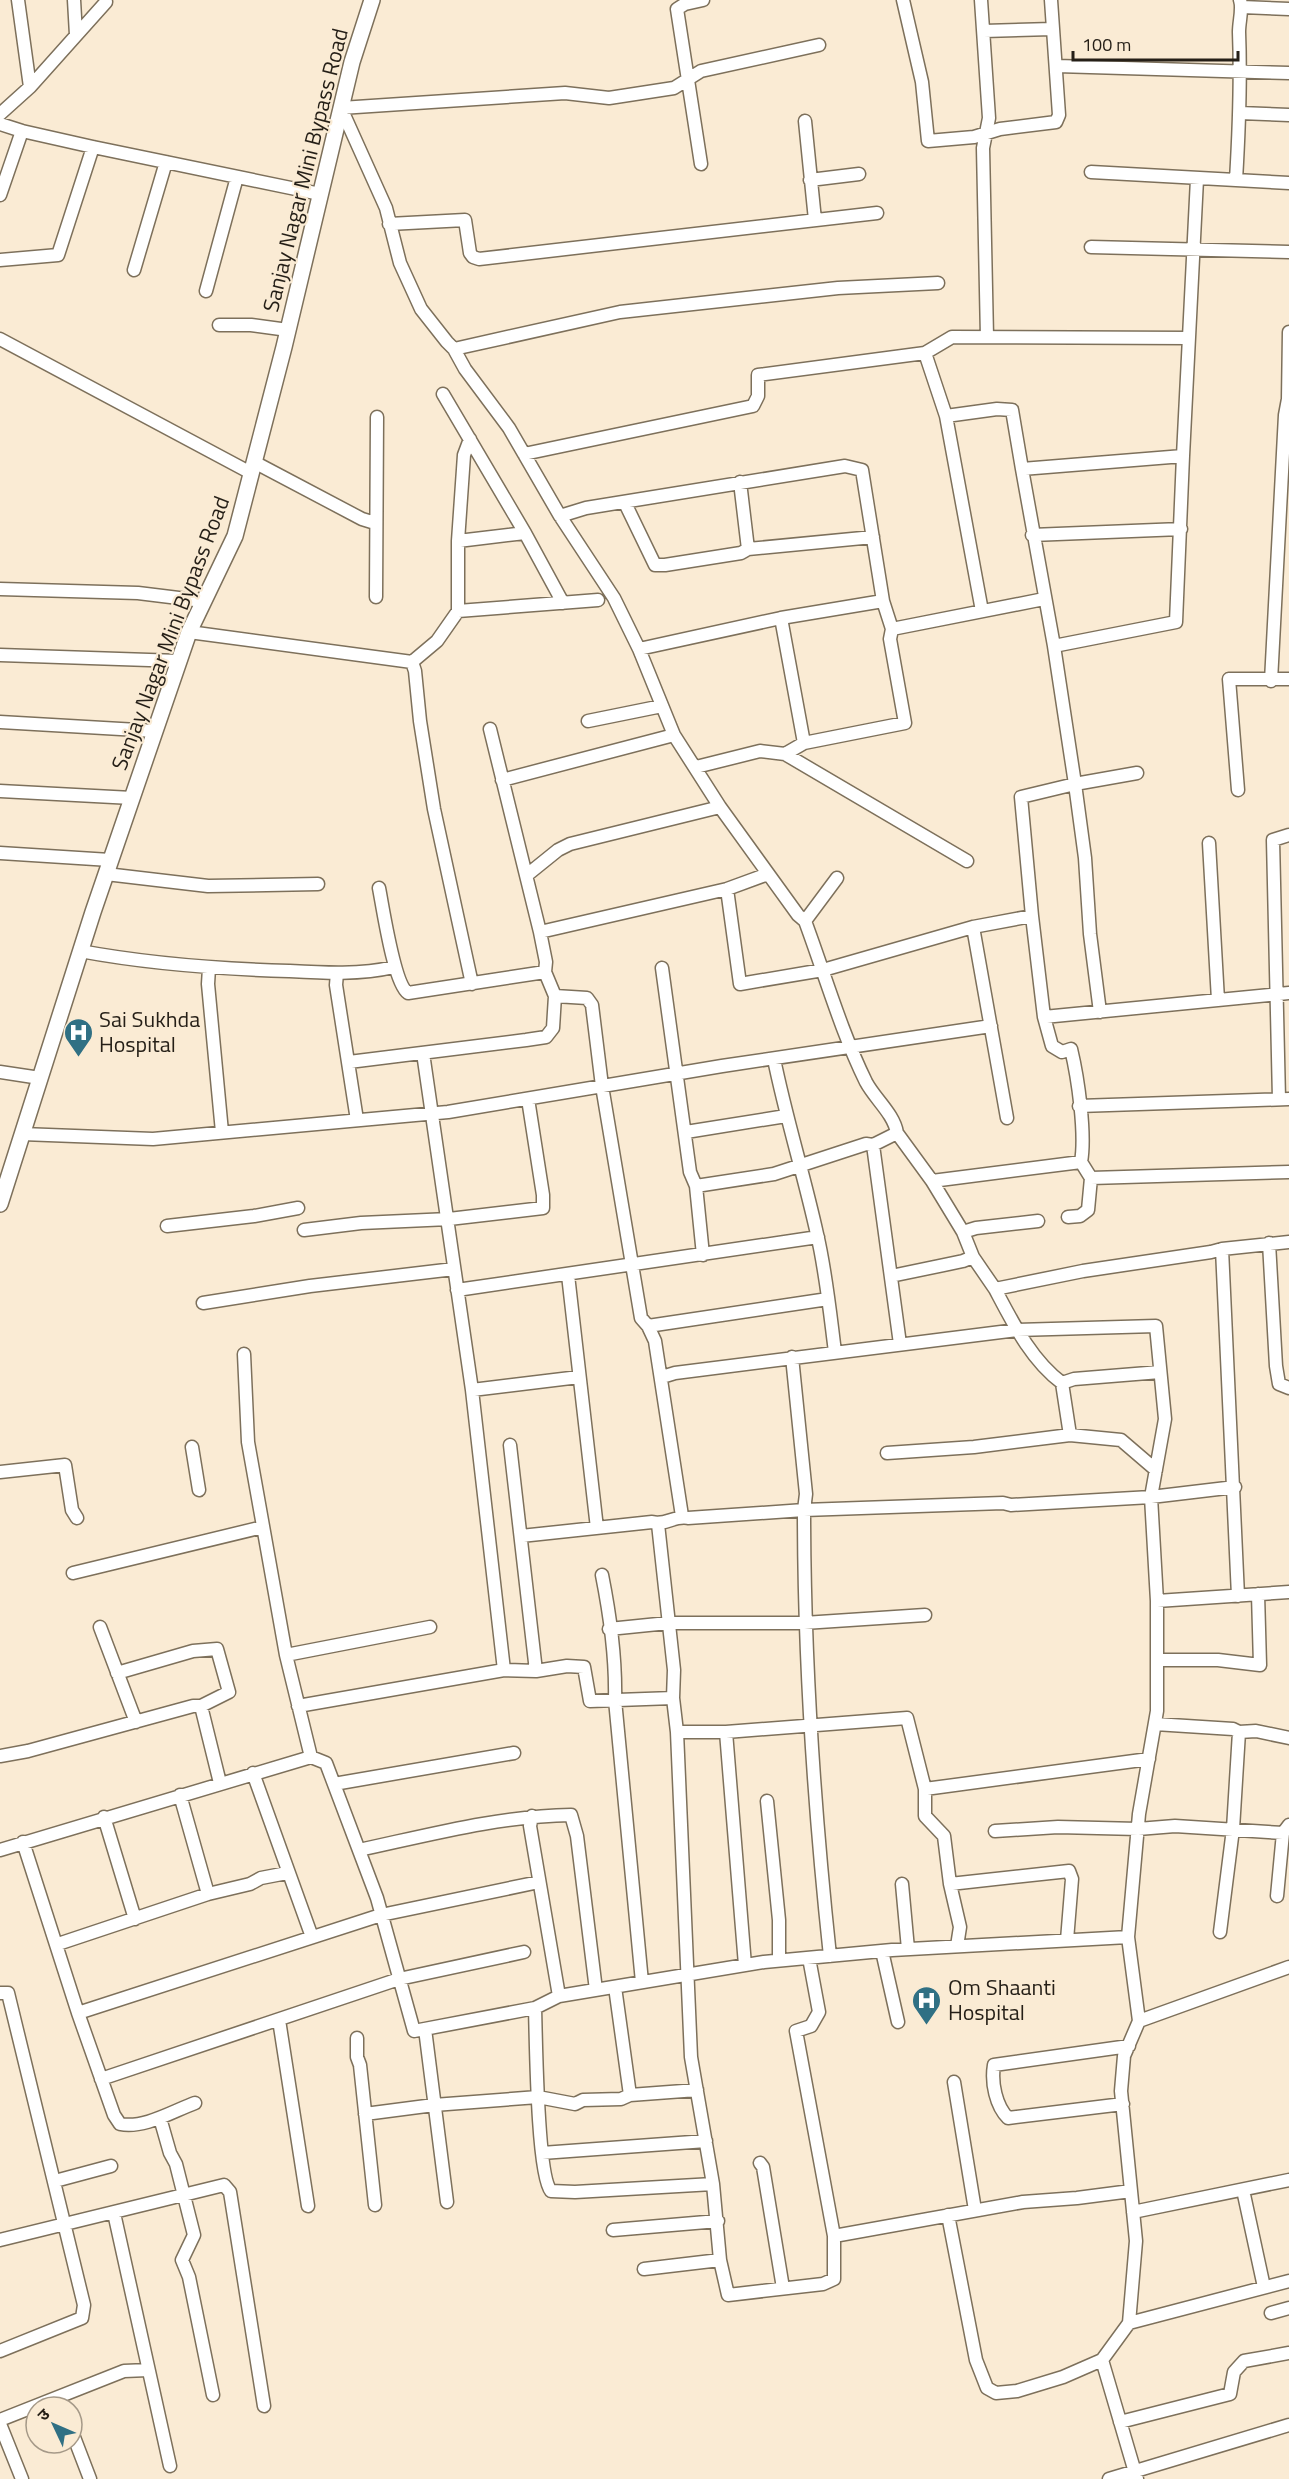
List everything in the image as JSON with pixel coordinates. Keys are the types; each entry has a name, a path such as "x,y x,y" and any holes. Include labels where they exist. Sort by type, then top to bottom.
{"street":[{"path":"18,0 30,87"},
{"path":"74,0 76,34"},
{"name":"Sanjay Nagar Mini Bypass Road","path":"0,1204 80,951 189,632 235,536 288,330 352,62 372,0"},
{"path":"701,164 677,9 703,0"},
{"path":"903,0 922,82 928,141 974,137 1000,129 1056,122 1059,115 1052,0"},
{"path":"981,0 990,117 983,148 987,337"},
{"path":"0,114 30,87 106,3"},
{"path":"1236,180 1240,113 1239,16 1241,3 1289,9"},
{"path":"984,31 1052,29"},
{"path":"819,45 701,70 674,88 609,98 565,93 341,108 386,208 400,262 421,309 454,348 465,369 509,428 560,516 614,598 639,649 674,735 720,807 798,915 805,921 851,1048 867,1084 896,1125 897,1133 932,1181 963,1232 973,1257 995,1288 1017,1330 1046,1371 1062,1383 1070,1435"},
{"path":"1057,66 1289,73"},
{"path":"1240,113 1289,115"},
{"path":"805,121 814,220"},
{"path":"0,124 22,132 320,194"},
{"path":"0,195 22,132"},
{"path":"0,260 58,255 93,147"},
{"path":"134,270 166,162"},
{"path":"1091,172 1289,183"},
{"path":"810,180 859,174"},
{"path":"206,291 237,177"},
{"path":"1054,646 1176,622 1197,179"},
{"path":"389,224 465,220 470,252 472,257 479,258 877,213"},
{"path":"1091,247 1289,252"},
{"path":"454,348 620,312 838,288 938,283"},
{"path":"219,325 251,325 288,330"},
{"path":"1271,681 1285,415 1288,399 1289,332"},
{"path":"524,454 753,406 758,396 758,375 925,353 952,337 1189,338"},
{"path":"0,339 253,467 375,523"},
{"path":"925,353 946,416 982,611"},
{"path":"443,394 525,533 563,603"},
{"path":"946,416 997,409 1012,410 1032,536 1054,646 1075,784 1085,858 1090,934 1100,1012"},
{"path":"376,597 377,417"},
{"path":"189,632 412,662 437,641 458,611 458,541 464,455 470,439"},
{"path":"1022,470 1183,456"},
{"path":"560,516 586,508 845,466 862,470 883,601 892,629 890,639 905,723 804,743 785,754"},
{"path":"740,482 748,549"},
{"path":"625,502 654,565 665,566 741,553 748,549 873,537"},
{"path":"1032,536 1180,529"},
{"path":"458,541 525,533"},
{"path":"0,589 138,593 203,601"},
{"path":"892,629 1044,599"},
{"path":"458,611 598,600"},
{"path":"639,649 781,618 883,601"},
{"path":"781,618 804,743"},
{"path":"0,655 179,661"},
{"path":"412,662 416,671 420,721 434,809 472,984"},
{"path":"1238,790 1229,679 1271,681 1289,679"},
{"path":"588,721 662,706"},
{"path":"0,722 155,731"},
{"path":"349,1062 546,1037 553,1028 555,996 545,972 546,962 540,932 490,729"},
{"path":"502,780 674,735"},
{"path":"696,767 760,751 785,754 967,861"},
{"path":"1068,1217 1080,1216 1088,1209 1091,1178 1081,1162 1083,1152 1079,1106 1071,1050 1062,1052 1052,1046 1044,1017 1021,796 1137,773"},
{"path":"0,792 132,798"},
{"path":"527,875 558,850 570,844 720,807"},
{"path":"1079,1106 1284,1099 1283,994 1273,840 1289,835"},
{"path":"1209,843 1218,1000"},
{"path":"0,853 108,867 208,885 318,884"},
{"path":"540,932 727,888 768,874"},
{"path":"805,921 837,878"},
{"path":"379,888 394,968 402,990 408,993 545,972"},
{"path":"727,888 740,984 823,970 973,927 1032,916"},
{"path":"973,927 1007,1118"},
{"path":"80,951 135,961 209,968 337,973 376,972 394,968"},
{"path":"209,968 208,984 222,1132"},
{"path":"663,968 690,1172 696,1186 703,1255"},
{"path":"337,973 336,985 357,1120"},
{"path":"1044,1017 1283,994"},
{"path":"555,996 587,998 592,1005 602,1086 634,1265 641,1318 648,1326 655,1341 682,1516"},
{"path":"22,1134 153,1138 430,1113 991,1026"},
{"path":"423,1053 430,1113 449,1219 472,1390 504,1670"},
{"path":"774,1059 786,1116 801,1164 818,1237 835,1352"},
{"path":"0,1072 40,1078"},
{"path":"304,1230 361,1223 449,1219 543,1208 528,1099"},
{"path":"686,1132 786,1116"},
{"path":"696,1186 774,1174 866,1144 873,1145 897,1133"},
{"path":"873,1145 900,1344"},
{"path":"932,1181 1081,1162"},
{"path":"1091,1178 1289,1172"},
{"path":"167,1226 254,1216 298,1208"},
{"path":"963,1232 976,1228 1038,1221"},
{"path":"457,1290 818,1237"},
{"path":"995,1288 1083,1271 1212,1252 1222,1248 1289,1242"},
{"path":"1269,1243 1276,1366 1279,1384 1289,1388"},
{"path":"1222,1248 1235,1487 1238,1596"},
{"path":"891,1276 973,1257"},
{"path":"203,1303 310,1286 454,1269"},
{"path":"568,1275 597,1528"},
{"path":"648,1326 828,1299"},
{"path":"662,1377 675,1373 1017,1330 1155,1326 1165,1419 1151,1497 1157,1601 1155,1724 1138,1829 1128,1937 1139,2020 1124,2056 1121,2091 1136,2241 1128,2323 1102,2361 1063,2377 1017,2391 996,2393 987,2388 976,2360 948,2215"},
{"path":"244,1354 248,1442 286,1655 311,1756"},
{"path":"792,1358 806,1494 804,1623 809,1726 830,1956"},
{"path":"1062,1383 1074,1379 1160,1372"},
{"path":"472,1390 579,1377"},
{"path":"887,1453 974,1448 1070,1435 1121,1440 1156,1470"},
{"path":"510,1445 536,1671"},
{"path":"192,1447 199,1490"},
{"path":"0,1472 65,1465 72,1510 77,1518"},
{"path":"522,1536 652,1522 658,1524 682,1516 688,1518 804,1510 1003,1503 1011,1505 1151,1497 1235,1487"},
{"path":"658,1524 674,1670 673,1698 677,1732 692,2057 713,2184 720,2260 728,2295 832,2282 836,2272 834,2236 796,2031 811,2026 819,2012 809,1958"},
{"path":"73,1573 263,1527"},
{"path":"602,1575 608,1607 615,1677 615,1700 642,1982"},
{"path":"1157,1601 1289,1592"},
{"path":"1157,1660 1218,1660 1260,1665 1258,1594"},
{"path":"609,1629 668,1623 804,1623 925,1615"},
{"path":"100,1627 136,1722"},
{"path":"286,1655 430,1627"},
{"path":"0,1756 28,1751 193,1706 201,1706 229,1692 217,1649 193,1650 117,1673"},
{"path":"298,1706 504,1670 536,1671 567,1666 584,1667 590,1701 673,1698"},
{"path":"201,1706 220,1783"},
{"path":"677,1732 726,1732 908,1718 925,1789 925,1816 944,1836 950,1884 960,1927 957,1946"},
{"path":"1155,1724 1233,1729 1239,1732 1256,1731 1289,1738"},
{"path":"726,1732 745,1965"},
{"path":"1220,1932 1233,1829 1239,1732"},
{"path":"334,1784 514,1753"},
{"path":"0,1850 311,1756 326,1763 359,1850 381,1915 414,2031 535,2008 559,1996 779,1960 908,1949 1128,1937"},
{"path":"925,1789 1149,1759"},
{"path":"253,1773 312,1937"},
{"path":"180,1795 208,1894"},
{"path":"767,1801 779,1920 779,1960"},
{"path":"359,1850 532,1815 571,1815 577,1836 596,1990"},
{"path":"532,1815 530,1827 559,1996"},
{"path":"104,1817 135,1919"},
{"path":"995,1831 1058,1827 1138,1829 1175,1826 1286,1829 1277,1896"},
{"path":"23,1842 58,1944 78,2013 101,2079 120,2124 130,2125 160,2118 167,2113 195,2103"},
{"path":"950,1884 1069,1871 1072,1879 1067,1940"},
{"path":"58,1944 208,1894 250,1884 261,1878 288,1873"},
{"path":"78,2013 381,1915 539,1882"},
{"path":"902,1884 908,1949"},
{"path":"882,1951 898,2022"},
{"path":"101,2079 399,1979 524,1952"},
{"path":"1139,2020 1289,1967"},
{"path":"615,1987 630,2095"},
{"path":"0,1993 8,1993 66,2223 84,2305 82,2318 0,2351"},
{"path":"535,2008 542,2153 545,2182 551,2191 575,2192 713,2184"},
{"path":"279,2020 309,2206"},
{"path":"425,2029 447,2202"},
{"path":"357,2038 357,2057 360,2065 375,2205"},
{"path":"1123,2104 1008,2118 999,2109 993,2073 994,2065 1129,2046"},
{"path":"954,2082 975,2210"},
{"path":"365,2114 434,2105 538,2097 575,2104 583,2100 621,2099 630,2095 697,2090"},
{"path":"160,2118 176,2164 182,2196 194,2235 183,2260 189,2277 213,2395"},
{"path":"542,2153 706,2141"},
{"path":"760,2163 763,2167 783,2288"},
{"path":"55,2181 111,2166"},
{"path":"1133,2212 1289,2180"},
{"path":"0,2240 224,2185 230,2192 264,2406"},
{"path":"834,2236 1023,2202 1077,2198 1131,2190"},
{"path":"1243,2190 1264,2287"},
{"path":"114,2213 170,2466"},
{"path":"612,2230 718,2221"},
{"path":"644,2269 720,2260"},
{"path":"1128,2323 1289,2281"},
{"path":"1271,2313 1289,2308"},
{"path":"1120,2422 1230,2394 1234,2372 1244,2361 1289,2353"},
{"path":"1102,2361 1136,2475"},
{"path":"77,2395 124,2371 148,2370"},
{"path":"22,2479 0,2422 24,2415"},
{"path":"1109,2479 1136,2475 1289,2425"},
{"path":"81,2455 90,2479"}],"place":[{"name":"Sai Sukhda Hospital","path":"78,1058"},
{"name":"Om Shaanti Hospital","path":"927,2026"}]}
